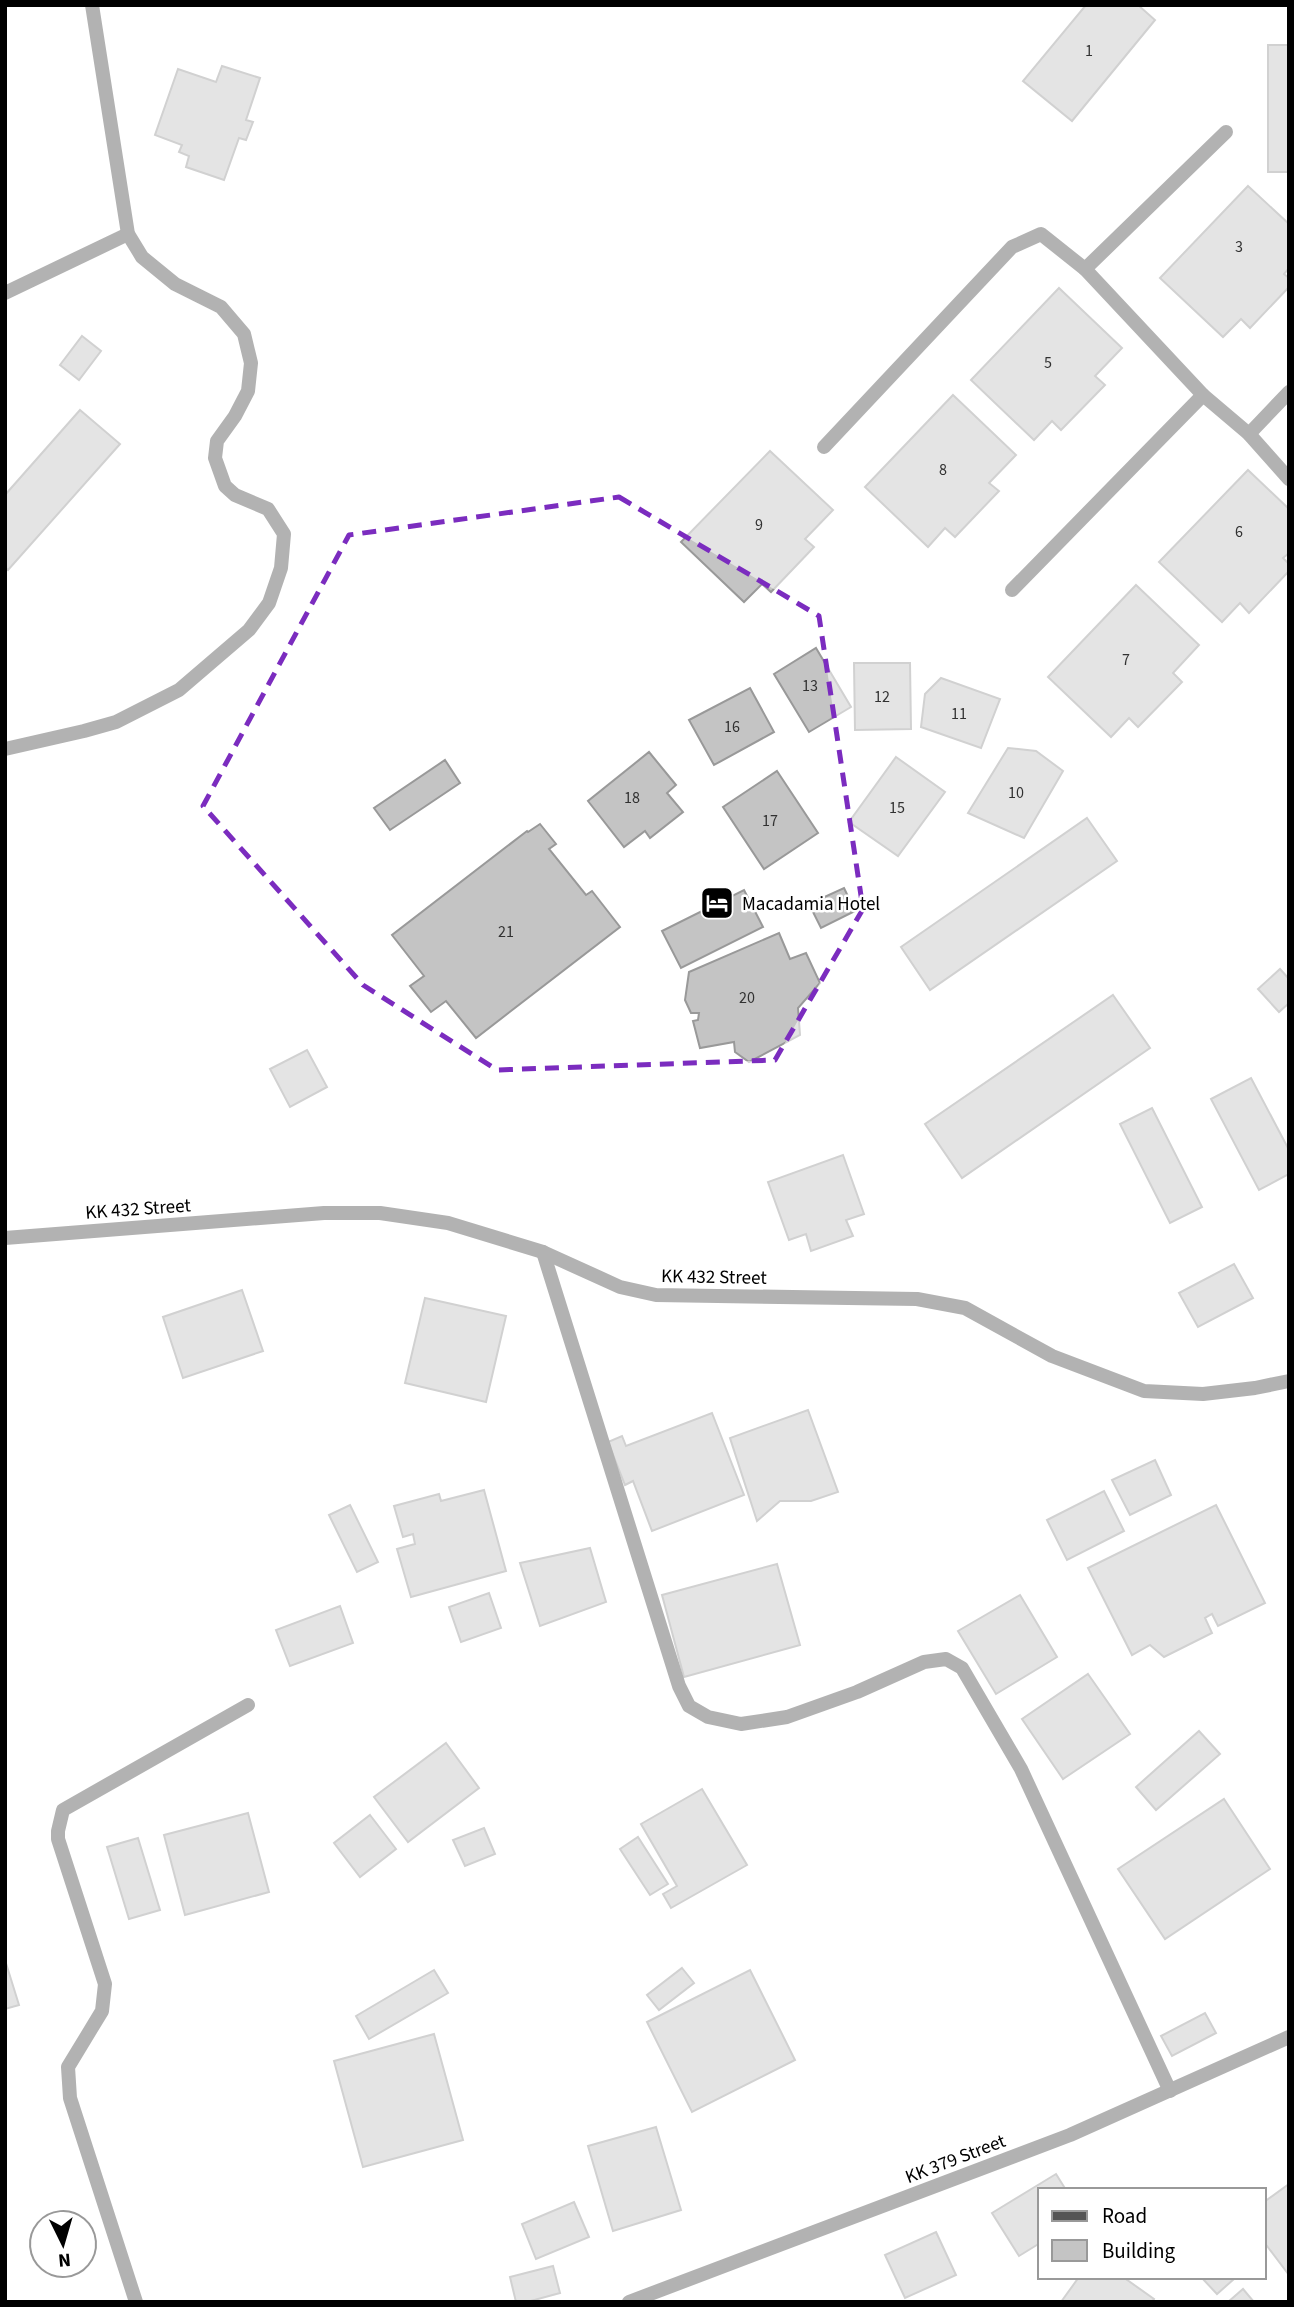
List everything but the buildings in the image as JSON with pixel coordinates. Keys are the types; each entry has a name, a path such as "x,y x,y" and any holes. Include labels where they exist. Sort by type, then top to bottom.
{"street":[{"path":"5,749 116,722 179,690 248,630 268,603 281,568 284,534 268,509 235,495 225,486 215,458 217,441 235,416 248,391 251,363 244,334 221,307 175,284 142,257 128,234 92,5"},
{"path":"1085,269 1226,132"},
{"path":"5,293 128,234"},
{"path":"824,447 1012,247 1041,234 1085,269 1203,395 1250,435 1289,479"},
{"path":"1250,435 1289,392"},
{"path":"1012,590 1203,395"},
{"name":"KK 432 Street","path":"5,1238 324,1213 380,1213 448,1223 543,1252 620,1287 656,1295 878,1297 917,1299 965,1308 1052,1356 1144,1391 1203,1394 1289,1381"},
{"path":"543,1252 679,1686 690,1706 708,1717 741,1724 787,1717 857,1692 924,1662 946,1659 962,1668 1021,1769 1170,2091"},
{"path":"136,2302 70,2098 68,2067 102,2011 105,1984 58,1839 59,1819 63,1810 248,1705"},
{"name":"KK 379 Street","path":"629,2302 1070,2135 1289,2038"}],"highlighted area":[{"path":"619,497 819,616 863,909 775,1060 497,1070 363,985 203,806 349,535"}],"place":[{"name":"Macadamia Hotel","path":"717,903"}]}
